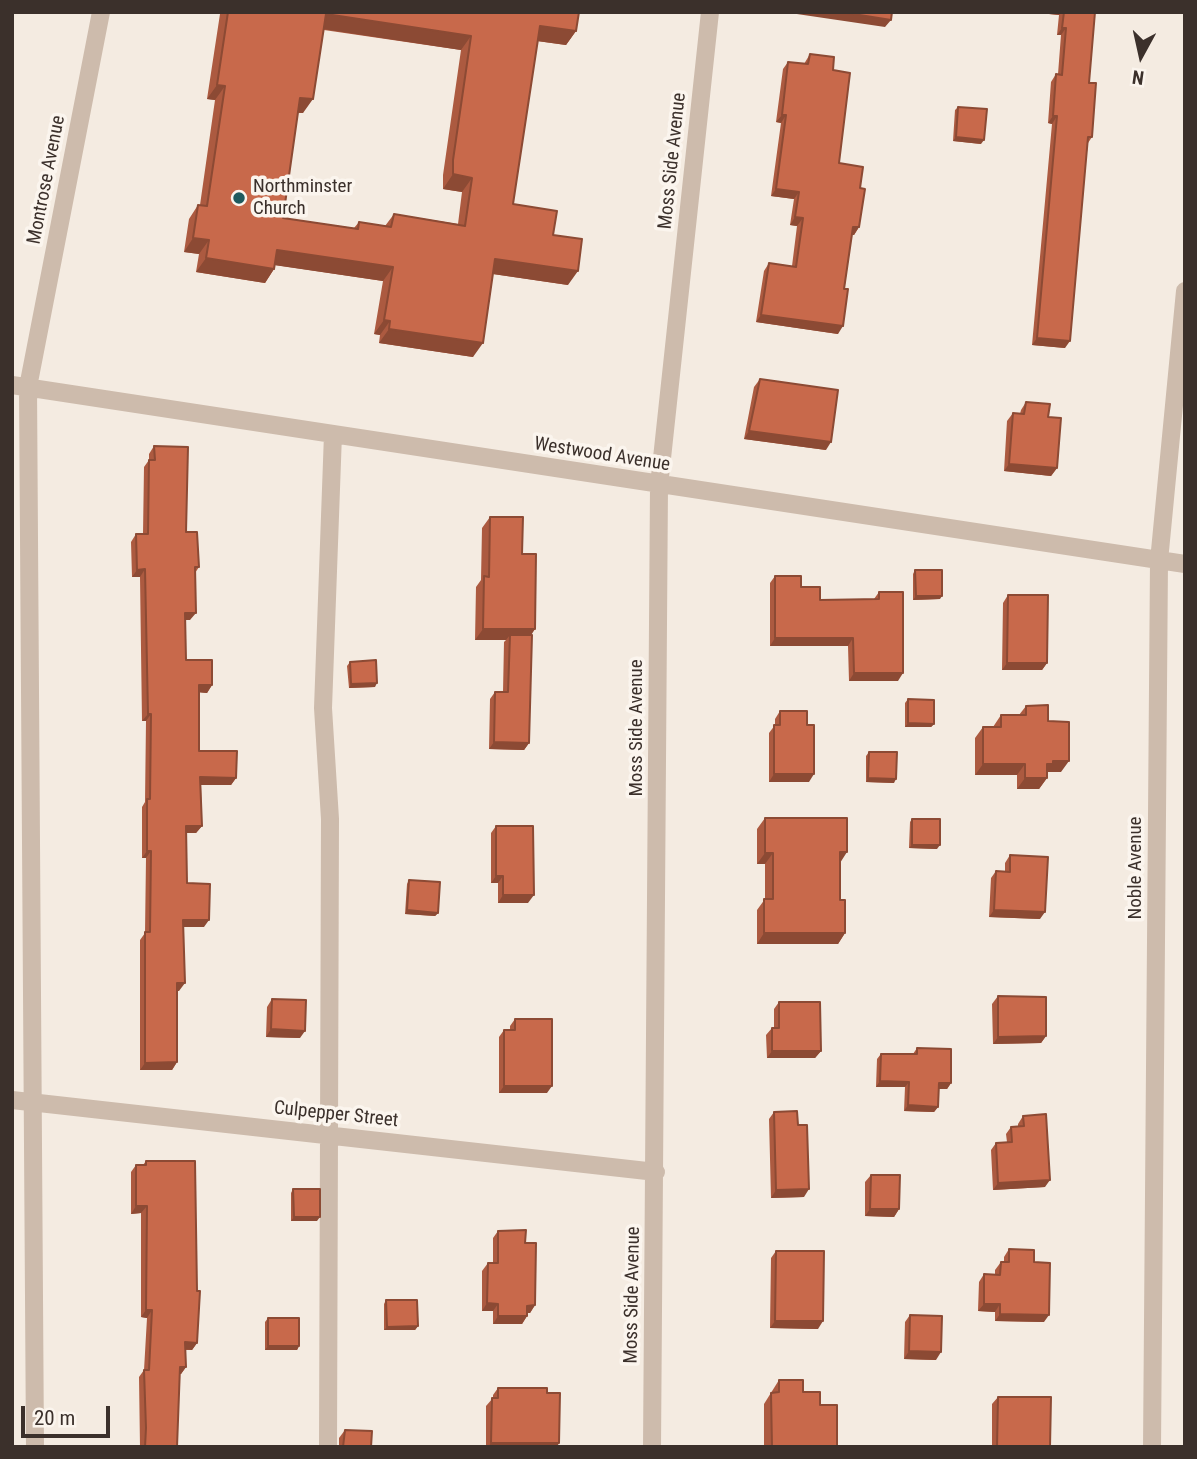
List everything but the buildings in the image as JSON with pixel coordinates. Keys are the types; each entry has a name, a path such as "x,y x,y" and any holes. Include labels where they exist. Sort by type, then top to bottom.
{"street":[{"name":"Montrose Avenue","path":"35,1447 20,386 101,12"},
{"name":"Moss Side Avenue","path":"652,1447 659,486 710,12"},
{"name":"Noble Avenue","path":"1152,1447 1159,561 1185,290"},
{"name":"Westwood Avenue","path":"20,386 659,486 1185,564"},
{"path":"328,1447 330,819 323,708 333,435"},
{"name":"Culpepper Street","path":"12,1100 656,1172"}],"place":[{"name":"Northminster Church","path":"239,198"}]}
